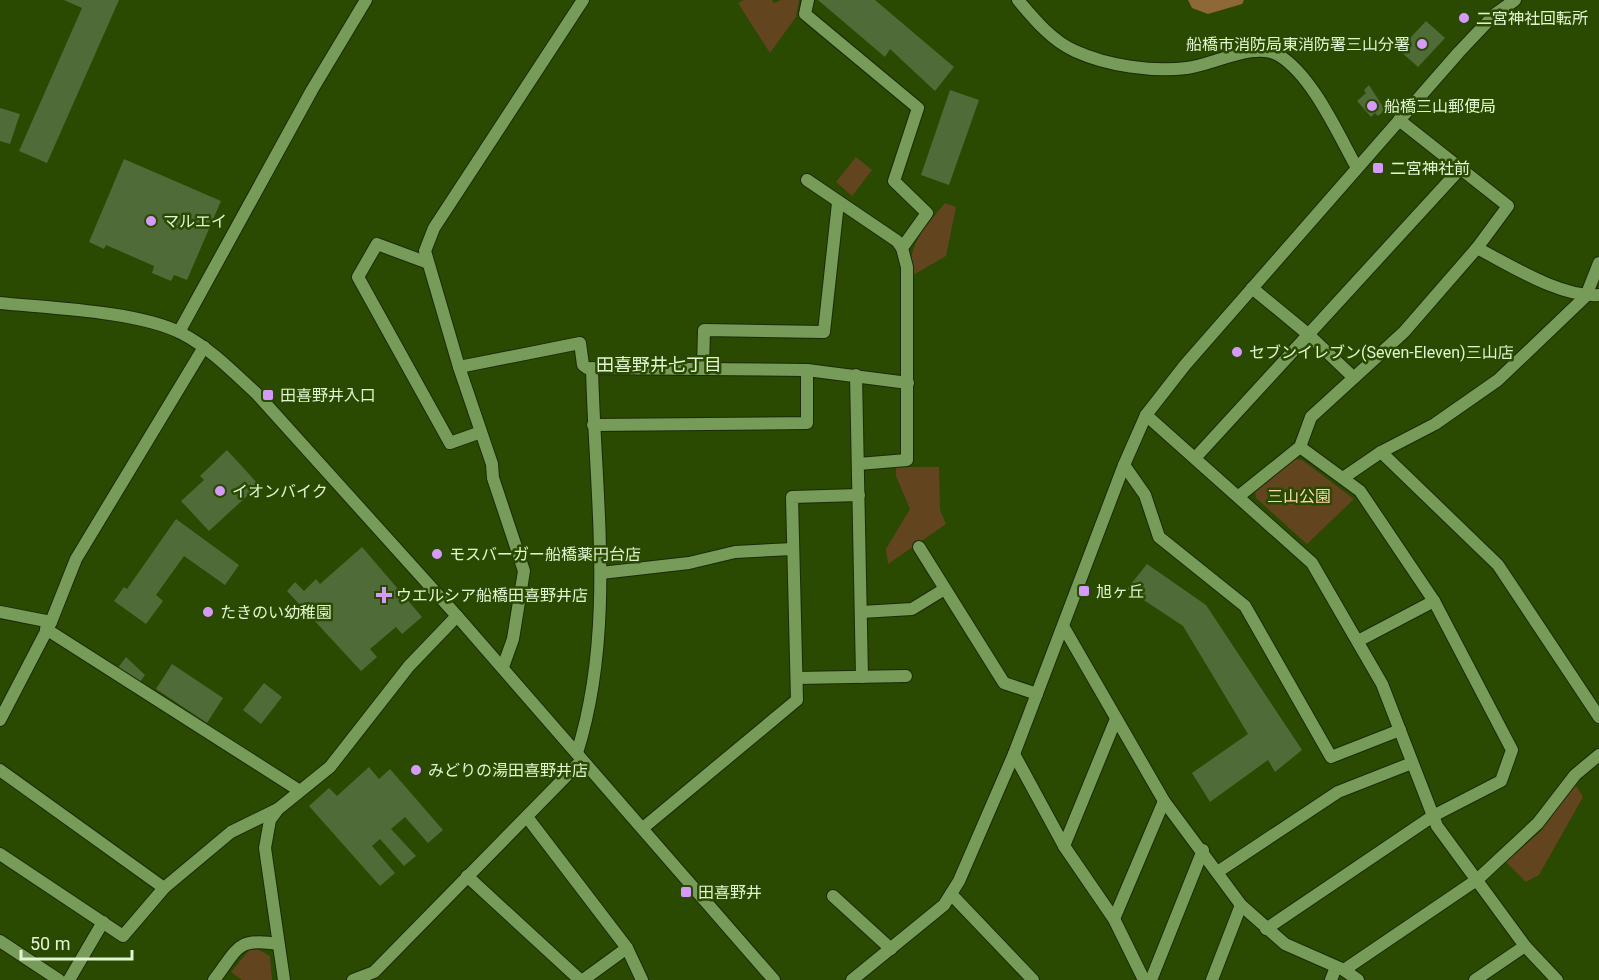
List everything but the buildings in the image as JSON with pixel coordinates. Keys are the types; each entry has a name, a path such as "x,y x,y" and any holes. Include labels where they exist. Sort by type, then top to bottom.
{"street":[{"path":"179,332 306,99 366,0"},
{"path":"503,667 513,639 524,571 493,478 492,464 459,367 425,251 434,228 583,0"},
{"path":"808,0 805,14 918,108 894,181 927,213 902,248"},
{"path":"1018,0 1035,21 1060,42 1075,51 1104,61 1139,67 1188,68 1265,50 1281,56 1297,71 1312,91 1357,168"},
{"path":"852,980 944,905 959,881 1014,754 1124,465 1146,415 1252,288 1399,120 1485,24 1515,0"},
{"path":"1239,496 1300,447 1311,417 1404,332 1477,248 1508,206 1399,120"},
{"path":"1196,457 1460,169"},
{"path":"807,180 897,241 902,248 907,267 907,460 858,464"},
{"path":"703,367 704,330 824,332 838,203"},
{"path":"428,263 377,244 358,277 450,443 481,432"},
{"path":"1477,248 1529,276 1593,296"},
{"path":"1343,478 1381,452 1435,424 1497,380 1593,296 1599,263"},
{"path":"1252,288 1309,335 1353,377"},
{"path":"0,303 106,314 179,332 204,347 256,393 458,616 774,980"},
{"path":"459,367 580,343 583,365 592,368 703,367 807,370 908,384"},
{"path":"0,720 48,626 76,559 204,347"},
{"path":"353,980 374,972 527,817 580,757 591,700 598,640 601,573 592,368"},
{"path":"593,425 807,423 807,370"},
{"path":"856,375 862,677"},
{"path":"1146,415 1312,562 1382,684 1437,826 1525,946 1557,980"},
{"path":"1266,929 1433,816 1501,781 1512,750 1434,601 1360,491 1300,447"},
{"path":"1381,452 1498,565 1599,717"},
{"path":"1124,465 1145,495 1159,537 1245,606 1331,757 1400,730"},
{"path":"643,828 797,700 792,497 859,495"},
{"path":"918,547 943,590 1004,683 1037,694"},
{"path":"601,573 689,563 735,552 793,549"},
{"path":"861,612 912,609 943,590"},
{"path":"1358,641 1434,601"},
{"path":"0,612 48,626 300,791"},
{"path":"0,854 123,936 164,888 231,832 278,809 330,767 409,666 458,616"},
{"path":"1063,626 1164,801 1242,904 1266,929 1285,944 1340,968 1358,980"},
{"path":"797,678 906,676"},
{"path":"1064,846 1116,719"},
{"path":"1014,754 1064,846 1114,919 1144,980"},
{"path":"1331,980 1340,968 1478,879 1538,823 1575,775 1599,755"},
{"path":"1219,871 1338,792 1412,763"},
{"path":"0,770 164,888"},
{"path":"1114,919 1164,801"},
{"path":"278,809 270,820 265,848 284,980"},
{"path":"527,817 627,948 642,980"},
{"path":"1151,980 1203,850"},
{"path":"467,876 582,980 627,948"},
{"path":"951,894 1033,980"},
{"path":"833,896 891,949"},
{"path":"1212,980 1242,904"},
{"path":"69,980 103,922"},
{"path":"214,980 242,943 254,940 278,944"},
{"path":"0,941 59,980"},
{"path":"1475,980 1525,946"}],"green space":[{"path":"744,0 772,0 774,3 781,0 799,0 796,17 770,53 738,3"},
{"path":"856,157 872,170 852,196 836,182"},
{"path":"945,203 956,207 946,256 913,275 911,265 915,245 925,227"},
{"name":"三山公園","path":"1295,459 1302,460 1354,499 1307,544 1256,498 1255,492"},
{"path":"896,467 939,467 940,510 946,524 888,564 886,549 910,509 896,476"},
{"path":"1575,784 1583,797 1539,875 1526,882 1506,862 1541,831"},
{"path":"250,949 259,950 270,956 272,980 242,980 231,972"}],"shaded area":[{"path":"1188,0 1244,0 1242,4 1208,14 1192,8"}],"place":[{"name":"二宮神社回転所","path":"1464,18"},
{"name":"船橋市消防局東消防署三山分署","path":"1422,44"},
{"name":"船橋三山郵便局","path":"1372,106"},
{"name":"二宮神社前","path":"1378,168"},
{"name":"マルエイ","path":"151,221"},
{"name":"セブンイレブン(Seven-Eleven)三山店","path":"1237,352"},
{"name":"田喜野井入口","path":"268,395"},
{"name":"イオンバイク","path":"220,491"},
{"name":"モスバーガー船橋薬円台店","path":"437,554"},
{"name":"旭ヶ丘","path":"1084,591"},
{"name":"ウエルシア船橋田喜野井店","path":"384,595"},
{"name":"たきのい幼稚園","path":"208,612"},
{"name":"みどりの湯田喜野井店","path":"416,770"},
{"name":"田喜野井","path":"686,892"}],"district":[{"name":"田喜野井七丁目","path":"659,364"}]}
